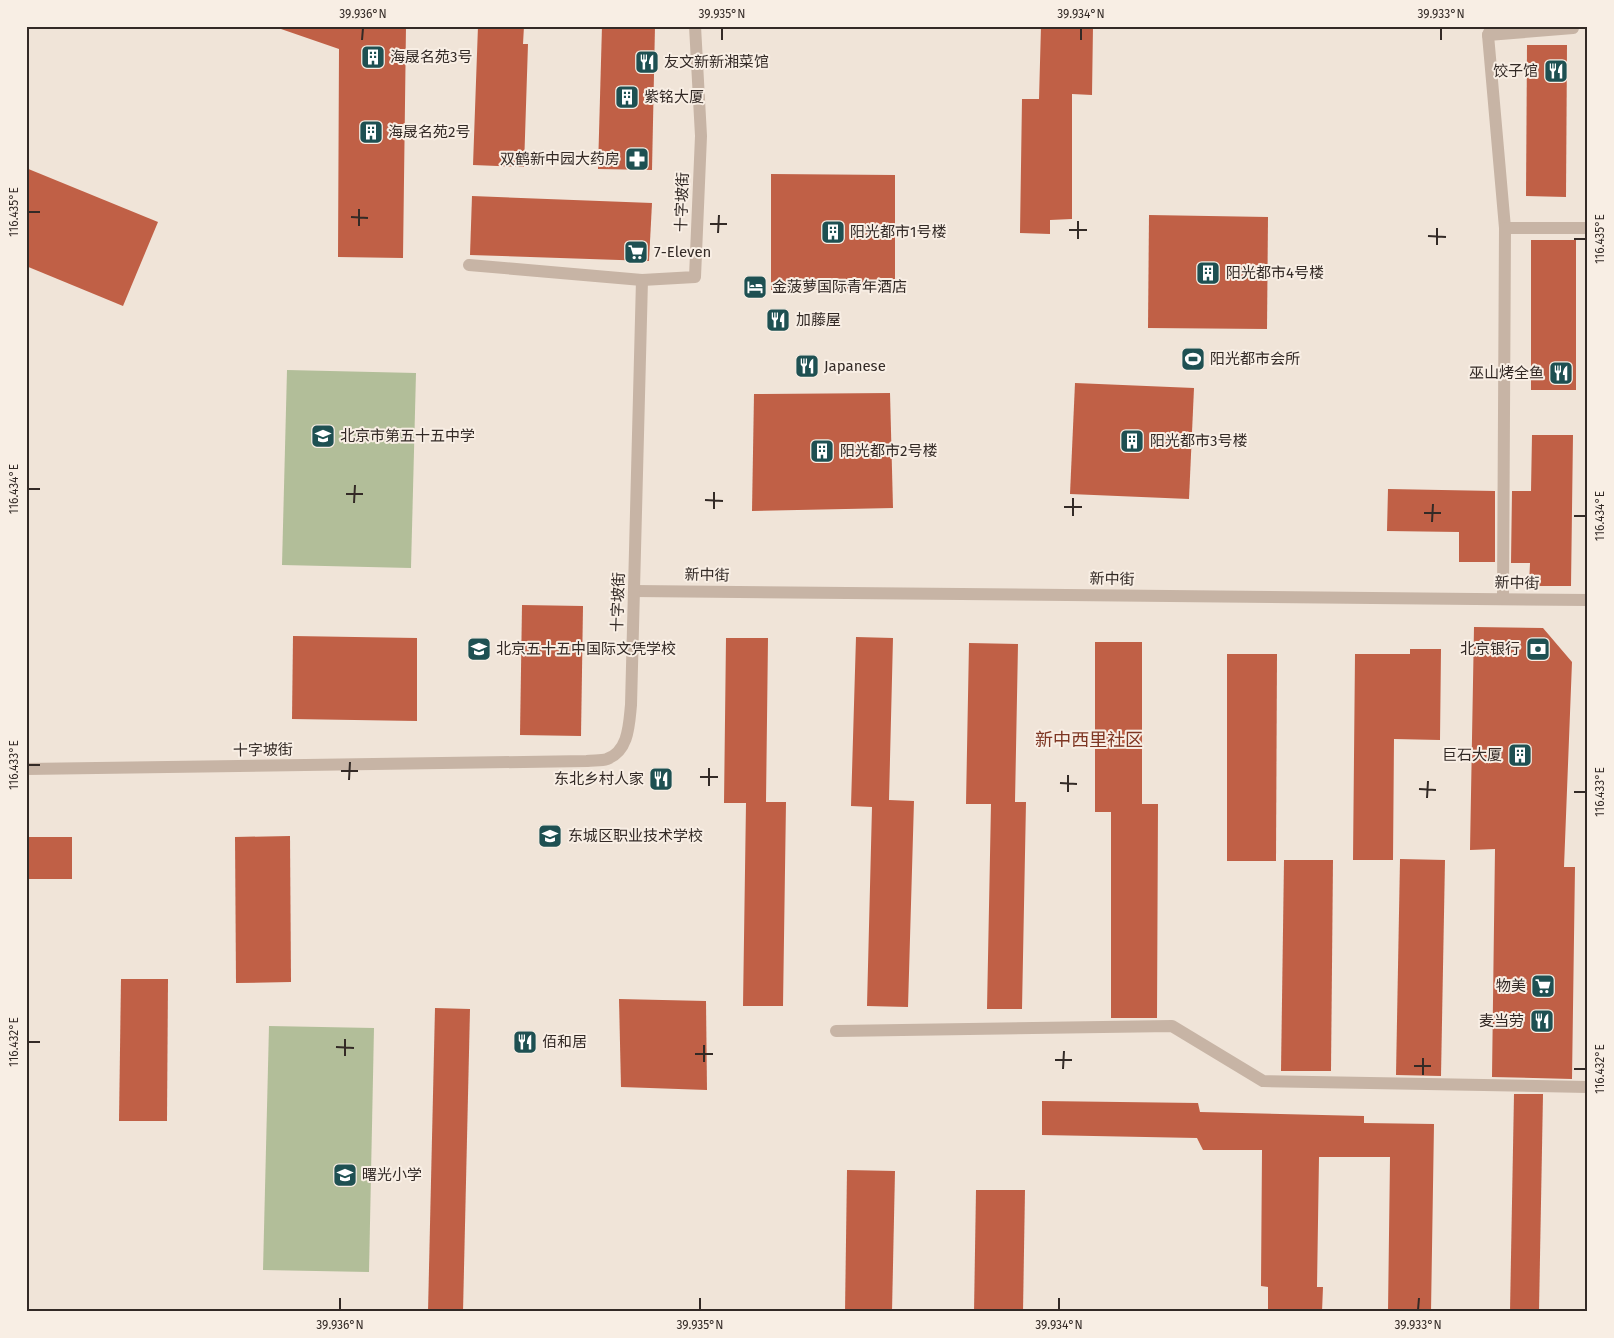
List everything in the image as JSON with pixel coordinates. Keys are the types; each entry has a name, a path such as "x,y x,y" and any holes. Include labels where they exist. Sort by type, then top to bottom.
{"street":[{"name":"十字坡街","path":"26,769 607,759 619,750 628,735 635,591 642,280 695,278 701,136 695,26"},
{"path":"1503,599 1505,228 1490,30 1573,28"},
{"path":"1505,228 1588,228"},
{"path":"469,265 642,280"},
{"name":"新中街","path":"635,591 1588,600"},
{"path":"836,1031 1172,1026 1262,1082 1588,1086"}],"green space":[{"path":"287,370 416,373 411,568 282,565"},
{"path":"269,1026 374,1028 369,1272 263,1270"}],"building":[{"path":"282,26 406,26 403,258 338,257 339,49 281,29"},
{"path":"478,26 524,26 523,44 528,44 524,167 473,165"},
{"name":"紫铭大厦","path":"602,26 655,26 652,170 598,169"},
{"path":"1041,26 1093,26 1092,95 1072,94 1072,219 1050,220 1050,234 1020,233 1022,99 1039,99"},
{"path":"1527,45 1567,45 1566,197 1526,196"},
{"path":"26,168 158,222 123,306 26,266"},
{"name":"阳光都市1号楼","path":"771,174 895,175 895,290 771,290"},
{"path":"472,196 652,203 649,261 470,255"},
{"name":"阳光都市4号楼","path":"1149,215 1268,217 1267,329 1148,328"},
{"path":"1531,240 1576,240 1576,390 1531,390"},
{"name":"阳光都市3号楼","path":"1075,383 1194,388 1189,499 1070,494"},
{"name":"阳光都市2号楼","path":"890,393 893,508 752,511 754,394"},
{"path":"1532,435 1573,435 1571,586 1529,586 1530,563 1511,563 1512,491 1531,491"},
{"path":"1388,489 1495,491 1495,562 1459,562 1459,532 1387,531"},
{"path":"522,605 583,606 581,736 520,735"},
{"path":"1474,627 1543,628 1572,662 1564,867 1575,867 1572,1079 1492,1077 1495,849 1470,850"},
{"path":"293,636 417,638 417,721 292,719"},
{"path":"856,637 893,638 889,800 914,801 908,1007 867,1006 872,807 851,806"},
{"path":"726,638 768,638 766,802 786,802 783,1006 743,1006 746,803 724,803"},
{"path":"1095,642 1142,642 1142,804 1158,804 1157,1018 1111,1018 1111,812 1095,812"},
{"path":"969,643 1018,644 1015,802 1026,802 1022,1009 987,1009 991,804 966,804"},
{"path":"1410,649 1441,649 1440,740 1394,739 1393,860 1353,860 1355,654 1410,654"},
{"path":"1227,654 1277,654 1276,861 1227,861"},
{"path":"290,836 291,982 236,983 235,837"},
{"path":"26,837 72,837 72,879 26,879"},
{"path":"1400,859 1445,860 1441,1076 1396,1075"},
{"path":"1284,860 1333,860 1331,1071 1281,1071"},
{"path":"121,979 168,979 167,1121 119,1121"},
{"path":"619,999 706,1001 707,1090 621,1087"},
{"path":"435,1008 470,1009 463,1312 428,1312"},
{"path":"1514,1094 1543,1094 1539,1312 1510,1312"},
{"path":"1042,1101 1198,1103 1200,1112 1364,1116 1364,1123 1434,1124 1431,1312 1388,1312 1390,1157 1319,1157 1317,1287 1323,1287 1322,1312 1268,1312 1268,1287 1261,1286 1262,1150 1203,1150 1197,1138 1042,1135"},
{"path":"847,1170 895,1171 892,1312 845,1312"},
{"path":"976,1190 1025,1190 1023,1312 974,1312"}],"place":[{"name":"海晟名苑3号","path":"373,57"},
{"name":"友文新新湘菜馆","path":"647,62"},
{"name":"饺子馆","path":"1556,71"},
{"name":"紫铭大厦","path":"627,97"},
{"name":"海晟名苑2号","path":"371,132"},
{"name":"双鹤新中园大药房","path":"637,159"},
{"name":"阳光都市1号楼","path":"833,232"},
{"name":"7-Eleven","path":"636,252"},
{"name":"阳光都市4号楼","path":"1208,273"},
{"name":"金菠萝国际青年酒店","path":"755,287"},
{"name":"加藤屋","path":"778,320"},
{"name":"阳光都市会所","path":"1193,359"},
{"name":"Japanese","path":"807,366"},
{"name":"巫山烤全鱼","path":"1561,373"},
{"name":"北京市第五十五中学","path":"323,436"},
{"name":"阳光都市3号楼","path":"1132,441"},
{"name":"阳光都市2号楼","path":"822,451"},
{"name":"北京五十五中国际文凭学校","path":"479,649"},
{"name":"北京银行","path":"1538,649"},
{"name":"巨石大厦","path":"1520,755"},
{"name":"东北乡村人家","path":"661,779"},
{"name":"东城区职业技术学校","path":"550,836"},
{"name":"物美","path":"1543,986"},
{"name":"麦当劳","path":"1542,1021"},
{"name":"佰和居","path":"525,1042"},
{"name":"曙光小学","path":"345,1175"}],"district":[{"name":"新中西里社区","path":"1089,740"}]}
